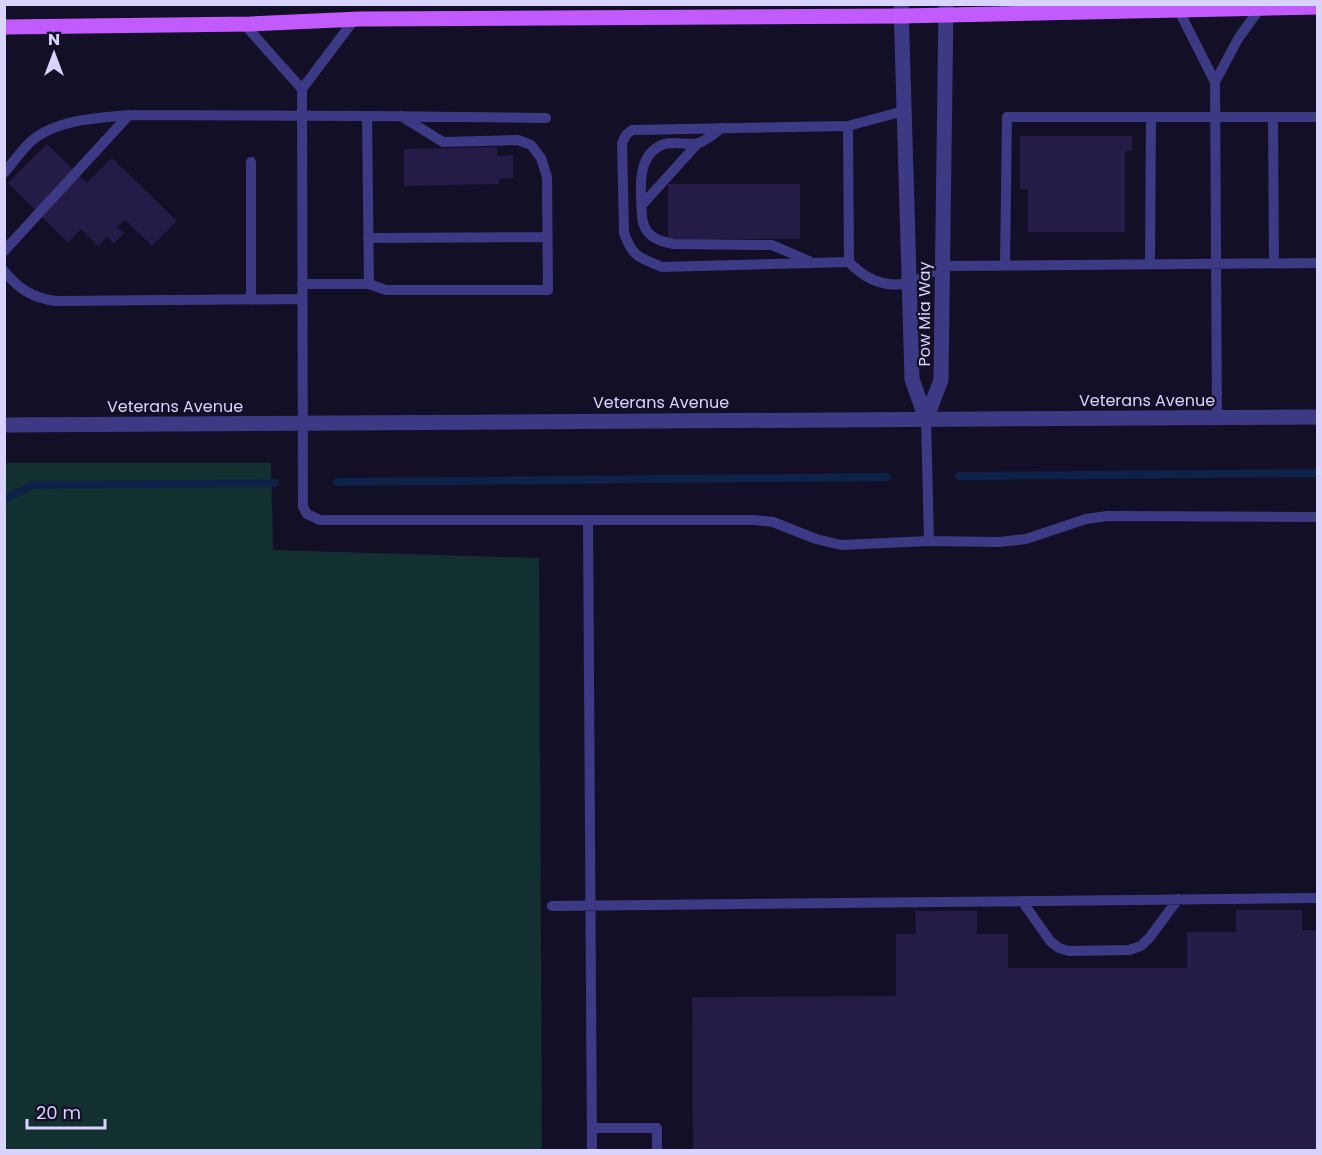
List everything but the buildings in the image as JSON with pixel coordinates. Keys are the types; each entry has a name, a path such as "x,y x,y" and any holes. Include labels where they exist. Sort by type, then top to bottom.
{"main road":[{"path":"4,27 946,9 1317,7"}],"street":[{"name":"Pow Mia Way","path":"926,419 941,380 946,9"},
{"name":"Pow Mia Way","path":"901,10 912,379 926,419"},
{"name":"Veterans Avenue","path":"4,425 1317,417"}],"lane":[{"path":"1215,82 1238,39 1260,8"},
{"path":"1178,9 1215,82 1217,417"},
{"path":"354,20 302,89 302,423 303,507 307,514 320,520 754,520 773,522 816,539 841,545 999,542 1026,539 1086,519 1107,516 1317,517"},
{"path":"244,24 302,89"},
{"path":"849,262 662,267 636,255 628,246 624,233 622,143 632,130 848,126 904,111"},
{"path":"4,251 129,115"},
{"path":"4,173 34,139 60,126 89,118 129,115 546,118"},
{"path":"367,116 369,284"},
{"path":"302,284 369,284 386,290 548,290 547,177 541,158 531,146 518,140 443,142 401,116"},
{"path":"1005,265 1007,117 1317,117"},
{"path":"1150,264 1151,117"},
{"path":"1273,117 1274,263"},
{"path":"848,126 849,262 859,273 870,280 887,284 910,283 942,266 1317,263"},
{"path":"642,205 698,143 723,128"},
{"path":"698,143 662,145 653,151 644,164 641,185 643,223 650,236 661,242 772,245 814,263"},
{"path":"251,162 251,300"},
{"path":"368,238 547,237"},
{"path":"4,271 37,299 56,301 302,300"},
{"path":"926,419 929,542"},
{"path":"588,520 592,1150"},
{"path":"552,906 1317,898"},
{"path":"1022,901 1050,941 1059,948 1069,951 1129,950 1141,946 1178,899"},
{"path":"592,1128 657,1128 657,1150"}],"green space":[{"path":"5,463 271,463 273,550 539,558 542,1150 5,1150"}],"waterway":[{"path":"959,476 1318,473"},
{"path":"337,482 887,477"},
{"path":"4,499 33,485 275,483"}]}
